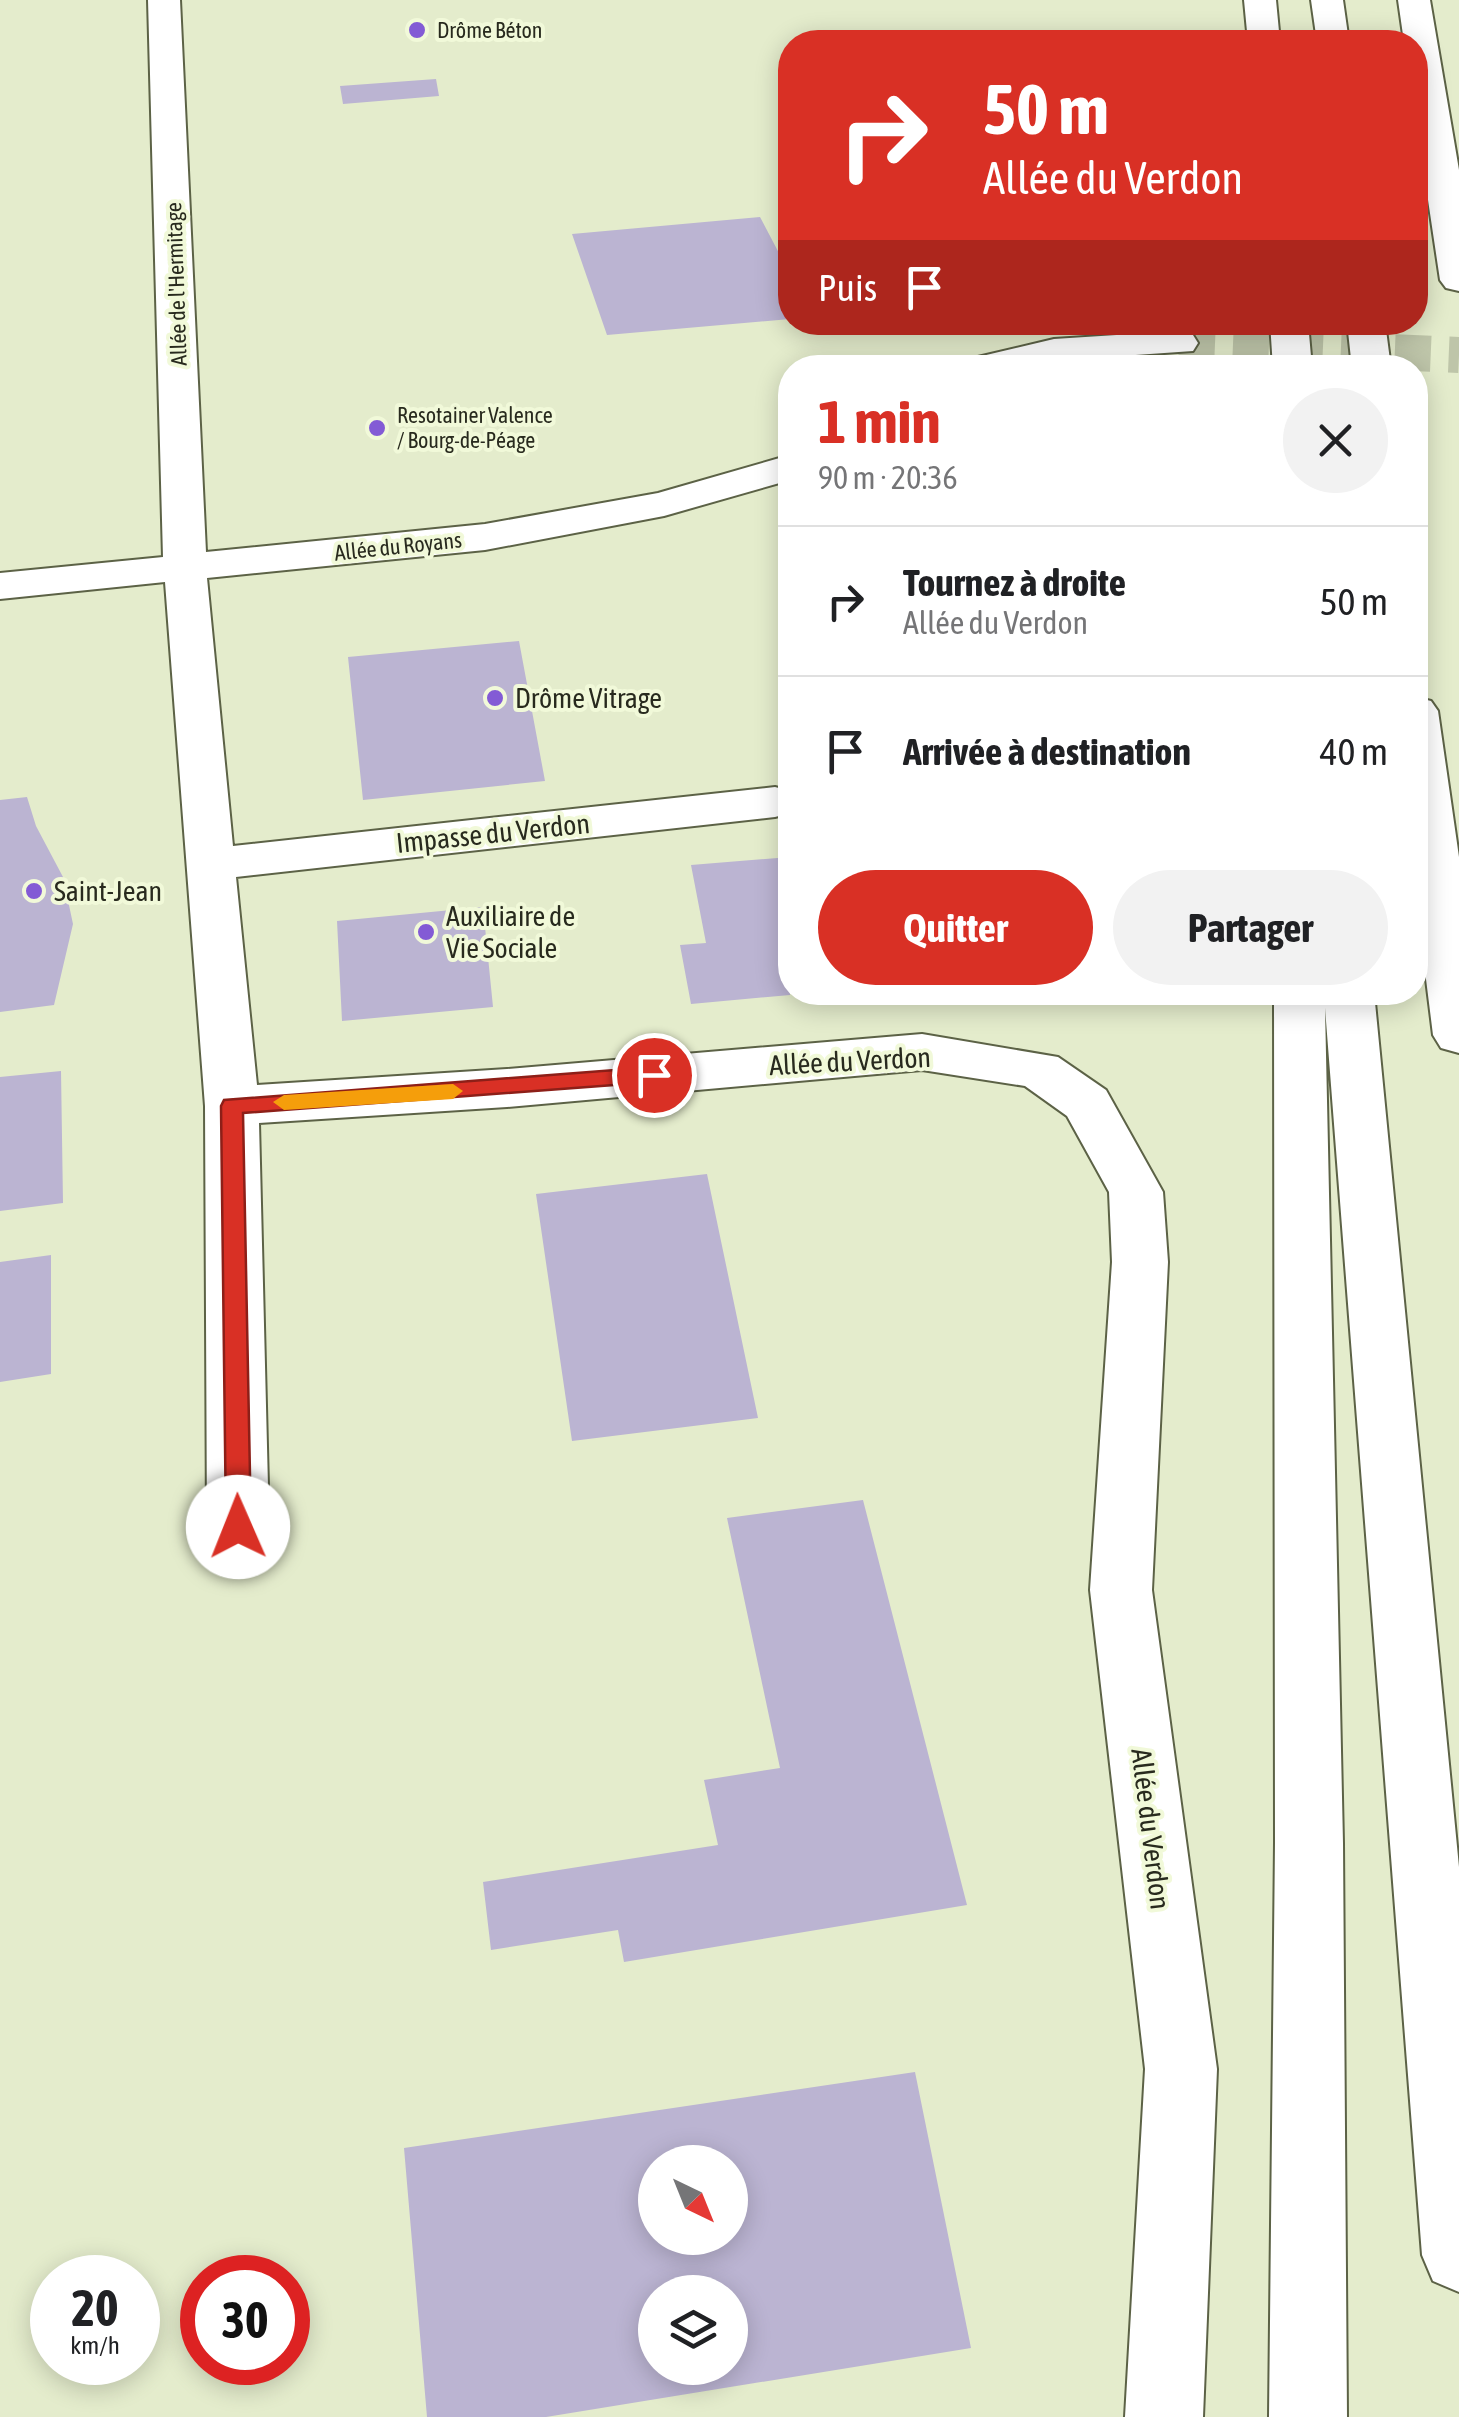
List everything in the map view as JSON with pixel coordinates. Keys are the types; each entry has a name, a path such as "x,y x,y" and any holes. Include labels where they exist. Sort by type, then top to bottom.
{"main road":[{"name":"Allée de l'Hermitage","path":"164,0 184,568"},
{"path":"1260,0 1263,30"},
{"path":"1328,0 1331,30"},
{"path":"1414,0 1419,30"},
{"path":"1428,85 1458,267"},
{"path":"1018,355 1090,344 1179,343"},
{"name":"Allée du Royans","path":"0,586 485,537 664,504 778,471"},
{"path":"184,568 232,1106 238,1527"},
{"path":"1428,731 1459,880"},
{"name":"Impasse du Verdon","path":"212,864 775,802"},
{"path":"1428,807 1459,1035"},
{"path":"1300,1005 1309,1862 1308,2417"},
{"path":"1350,1005 1459,2255"},
{"name":"Allée du Verdon","path":"232,1106 506,1088 922,1052 1039,1070 1088,1103 1136,1192 1140,1262 1121,1590 1181,2069 1164,2417"}],"building":[{"path":"436,79 439,96 343,104 340,86"},
{"path":"760,217 778,251 778,320 607,335 572,234"},
{"path":"519,641 545,781 363,800 348,657"},
{"name":"Saint-Jean","path":"27,797 36,826 63,877 73,924 54,1005 0,1012 0,800"},
{"path":"778,858 778,996 691,1004 680,945 706,943 691,865"},
{"path":"483,907 493,1007 342,1021 337,921"},
{"path":"61,1071 63,1203 0,1211 0,1077"},
{"path":"707,1174 758,1418 572,1441 536,1194"},
{"path":"51,1255 51,1374 0,1382 0,1262"},
{"path":"863,1500 967,1905 624,1962 618,1930 491,1950 483,1882 718,1845 704,1780 780,1768 727,1518"},
{"path":"915,2072 971,2348 748,2384 748,2275 638,2275 638,2385 743,2385 546,2417 427,2417 404,2148"}],"tunnel":[{"path":"1179,343 1459,355"}],"slow traffic":[{"path":"284,1102 453,1091"}],"place":[{"name":"Drôme Béton","path":"417,30"},
{"name":"Resotainer Valence / Bourg-de-Péage","path":"377,428"},
{"name":"Drôme Vitrage","path":"495,698"},
{"name":"Saint-Jean","path":"34,891"},
{"name":"Auxiliaire de Vie Sociale","path":"426,932"}],"route":[{"path":"238,1527 232,1106 654,1075"}]}
